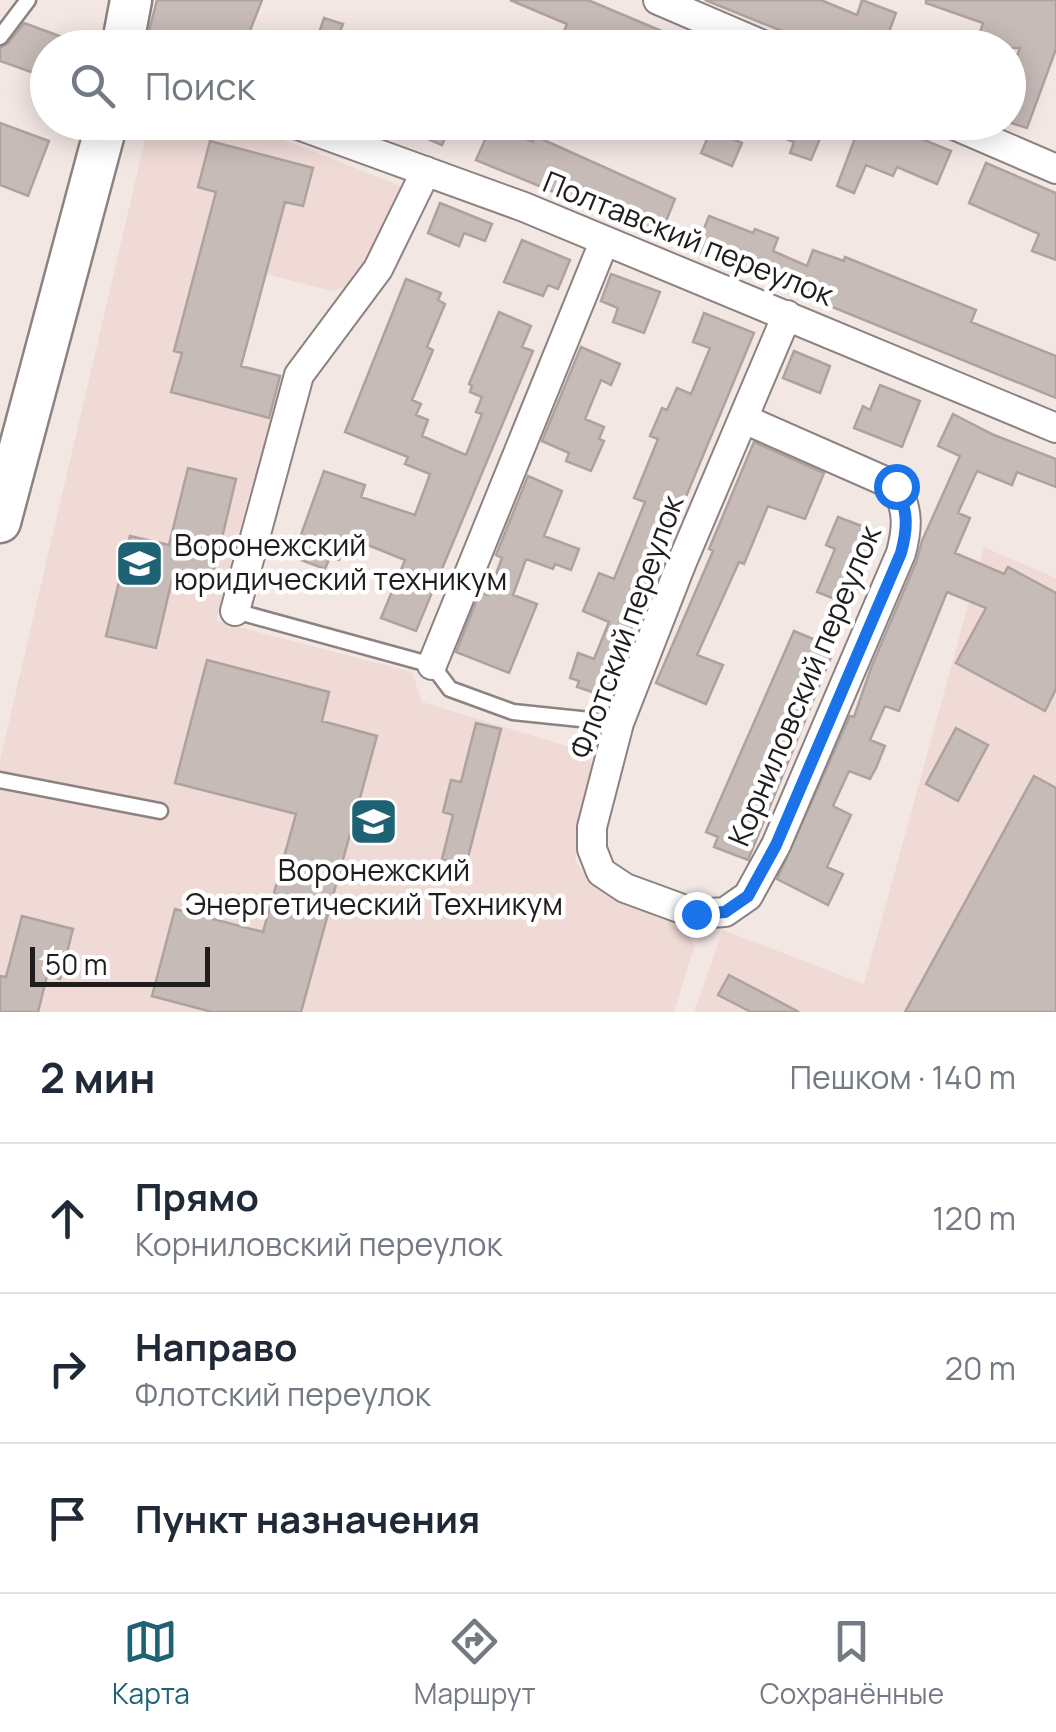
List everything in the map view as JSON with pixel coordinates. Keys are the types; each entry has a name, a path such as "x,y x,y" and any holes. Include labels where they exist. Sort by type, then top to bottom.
{"main road":[{"path":"125,30 131,0"},
{"path":"0,522 102,140"}],"street":[{"path":"658,0 728,30"},
{"name":"Полтавский переулок","path":"340,140 524,207 1056,428"},
{"path":"990,140 1056,168"},
{"path":"235,611 298,375 378,269 426,171"},
{"path":"432,665 604,242"},
{"name":"Флотский переулок","path":"748,896 725,912 696,914 625,888 601,872 592,849 592,828 619,724 682,562 787,315"},
{"name":"Корниловский переулок","path":"744,419 896,486 906,506 907,530 901,553 776,845 748,896"}],"lane":[{"path":"0,37 28,0"},
{"path":"235,611 432,665 450,689 513,712 619,724"},
{"path":"0,780 160,811"}],"shaded area":[{"path":"145,140 283,140 406,188 363,275 352,285 332,291 266,274 241,366 286,378 246,505 216,621 412,672 422,702 589,753 594,775 575,861 595,886 683,915 694,947 674,1012 0,1012 0,760"},
{"path":"984,547 1056,578 1056,1012 694,1012 723,930 864,984"}],"building":[{"path":"157,0 262,0 250,30 149,30"},
{"path":"510,0 588,0 659,30 565,30 567,24"},
{"path":"705,0 821,0 857,15 862,0 896,13 890,30 779,30"},
{"path":"1056,0 1056,49 1027,128 1026,30 981,30 983,23 926,3"},
{"path":"324,18 343,24 340,30 320,30"},
{"path":"24,23 43,30 30,30 30,72 0,61 0,48"},
{"path":"0,123 30,134 30,140 49,141 28,196 0,185"},
{"path":"485,140 544,140 675,199 660,236 476,160"},
{"path":"707,140 742,143 732,166 701,153"},
{"path":"788,140 819,140 811,160 790,153 794,142"},
{"path":"854,140 924,140 951,151 937,184 897,167 893,176 866,165 854,193 837,186"},
{"path":"210,141 313,168 303,206 285,202 241,366 280,376 269,418 171,392 182,353 174,351 216,192 198,187"},
{"path":"986,163 1056,193 1056,260 1032,251 1039,234 969,203"},
{"path":"440,203 492,224 485,241 464,233 459,246 428,233"},
{"path":"709,216 778,238 773,251 807,266 813,250 844,261 845,257 976,310 971,322 1056,356 1056,398 695,251"},
{"path":"522,240 570,260 558,289 548,285 543,296 504,282"},
{"path":"611,274 660,292 644,333 613,322 618,308 601,301"},
{"path":"406,279 441,293 438,300 445,304 427,347 433,350 412,400 421,404 416,415 428,420 422,436 466,455 482,414 476,412 482,397 470,392 469,384 499,312 531,326 522,347 533,351 416,631 381,618 405,560 348,537 339,560 330,557 325,569 293,557 324,471 365,485 361,497 415,515 430,474 405,464 408,457 345,432"},
{"path":"704,313 754,333 680,511 677,510 663,546 667,547 615,666 618,667 607,697 577,687 579,681 570,678 578,653 594,659 609,622 583,611 599,573 614,579 645,502 634,498 658,439 650,436 662,408 667,410 677,388 691,394 710,348 693,342"},
{"path":"581,347 620,364 611,385 601,380 585,419 604,427 599,439 604,441 591,471 566,461 569,453 542,441"},
{"path":"794,351 830,366 820,393 783,378"},
{"path":"880,385 920,401 902,447 854,428 863,406 870,410"},
{"path":"953,414 1056,459 1056,487 1017,472 1012,485 977,471 958,513 970,518 955,553 1004,574 1008,567 1056,593 1056,689 1045,711 956,663 986,608 947,592 899,711 885,706 870,740 885,746 876,768 870,779 849,771 833,806 851,815 827,867 843,874 828,905 777,879 850,716 854,717 922,541 960,456 938,446"},
{"path":"754,442 824,473 805,519 768,506 744,564 739,562 697,655 723,665 706,704 656,683 713,551 709,549"},
{"path":"188,468 236,479 212,580 174,571 156,648 106,636 130,536 169,545"},
{"path":"528,476 562,491 544,536 579,549 571,570 555,564 553,569 526,559 513,595 537,604 509,673 456,652 480,592 488,595 502,558 496,555"},
{"path":"838,517 880,533 850,605 817,592 835,549 826,545"},
{"path":"794,631 825,644 822,653 831,657 748,860 714,847 718,837 706,832"},
{"path":"207,660 329,692 322,721 377,736 301,1012 212,1012 152,996 175,909 263,932 296,814 175,783"},
{"path":"476,723 501,729 466,865 442,859 453,815 443,812 451,780 461,782"},
{"path":"956,728 988,745 958,801 926,784"},
{"path":"1034,776 1056,788 1056,1012 905,1012"},
{"path":"22,916 73,929 60,979 47,976 38,1012 0,1012 0,976 6,977"},
{"path":"729,975 799,1012 751,1012 718,995"}],"place":[{"name":"Воронежский юридический техникум","path":"139,563"},
{"name":"Воронежский Энергетический Техникум","path":"374,822"}],"route":[{"path":"696,914 725,912 748,896 776,845 901,553 907,530 906,506 896,486"}]}
